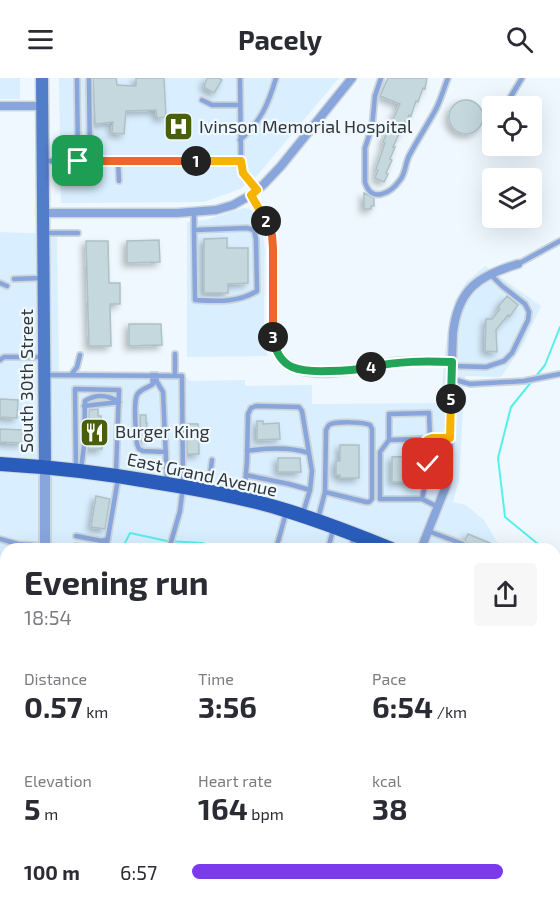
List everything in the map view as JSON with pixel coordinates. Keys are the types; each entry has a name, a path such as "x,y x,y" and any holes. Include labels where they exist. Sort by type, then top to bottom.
{"main road":[{"name":"South 30th Street","path":"42,78 45,466"},
{"name":"East Grand Avenue","path":"0,464 45,466 117,475 208,491 287,511 376,543"}],"street":[{"path":"44,213 194,212 225,208 240,202 254,193 280,166 352,78"},
{"path":"0,106 42,106"},
{"path":"254,193 272,235 273,332 275,347 284,362 291,368 315,372 357,370 404,362 452,364"},
{"path":"423,543 446,486 448,474 455,319 469,290 480,279 489,273 518,264"},
{"name":"South 30th Street","path":"45,466 45,543"}],"lane":[{"path":"77,78 78,161"},
{"path":"89,78 90,161"},
{"path":"240,78 241,161 243,173 254,193"},
{"path":"240,140 253,128 261,116 269,102 276,78"},
{"path":"381,78 375,96 372,127 365,148 366,187 374,194 381,195 385,194 402,177 408,156 435,111 448,78"},
{"path":"511,96 522,78"},
{"path":"202,100 212,105 240,105"},
{"path":"43,161 241,161"},
{"path":"118,161 119,181"},
{"path":"194,212 194,230 195,300 232,301 257,291 254,230 247,228 194,230"},
{"path":"44,233 78,233"},
{"path":"518,264 560,241"},
{"path":"452,364 486,367 504,362 512,353 528,320 528,308 525,304 489,273"},
{"path":"14,279 44,278"},
{"path":"0,283 7,286"},
{"path":"175,354 176,375"},
{"path":"70,375 77,367 80,355"},
{"path":"0,360 4,357 45,357"},
{"path":"452,379 470,384 524,381 560,374"},
{"path":"45,375 182,376 183,486 180,511 172,543"},
{"path":"151,386 154,375"},
{"path":"154,375 163,392 168,484"},
{"path":"160,389 151,386 142,389 137,394 135,406 137,444 143,451 166,452"},
{"path":"79,471 75,389 119,390 117,475 107,543"},
{"path":"79,471 84,446 84,406 119,402"},
{"path":"243,499 250,408 256,406 299,407 302,411 312,471 310,490 302,516"},
{"path":"422,499 428,464 429,414 389,414 389,440 380,452 380,499 422,499 438,507"},
{"path":"318,521 325,492 326,430 329,425 336,423 370,425 372,429 372,499 366,502 325,492"},
{"path":"389,440 450,438"},
{"path":"247,451 276,449 301,450 309,453"},
{"path":"208,491 212,460"},
{"path":"246,475 310,490"},
{"path":"278,543 287,511"},
{"path":"329,543 334,527"},
{"path":"428,531 460,543"},
{"path":"353,543 355,535"},
{"path":"76,536 102,541 108,539"}],"shaded area":[{"path":"0,78 20,78 20,99 0,99"},
{"name":"Ivinson Memorial Hospital","path":"59,78 339,78 256,177 240,189 204,202 61,203"},
{"path":"244,208 250,209 257,218 263,234 265,250 264,344 268,356 187,357 187,222 206,220"},
{"path":"0,232 57,234 59,378 245,380 245,386 312,385 312,404 441,403 445,349 455,300 467,281 485,266 541,306 522,347 501,377 465,376 459,480 453,502 466,505 484,520 498,543 0,543"}],"building":[{"path":"93,78 116,78 117,85 136,86 136,78 164,78 166,117 157,118 156,110 126,111 124,134 112,133 113,122 95,124"},
{"path":"207,78 222,80 214,93 204,87"},
{"path":"388,78 427,78 425,89 423,88 411,116 409,115 393,147 395,147 390,159 392,160 384,182 375,178 378,170 376,169 385,143 383,142 400,104 380,96"},
{"path":"466,100 478,105 482,110 482,124 478,129 466,134 454,129 449,117 454,105"},
{"path":"364,193 374,198 374,206 371,206 371,209 364,209"},
{"path":"227,238 227,248 248,248 248,283 228,284 228,293 204,293 204,239"},
{"path":"159,240 160,262 127,263 127,241"},
{"path":"86,241 108,241 109,283 120,283 120,304 110,304 111,346 89,346"},
{"path":"507,296 518,305 496,330 497,352 485,351 486,319 492,319"},
{"path":"129,324 161,324 162,345 129,346"},
{"path":"0,399 18,400 17,418 0,417"},
{"name":"Burger King","path":"98,409 98,416 101,416 102,449 88,449 89,410"},
{"path":"140,415 146,415 146,441 141,441"},
{"path":"257,421 263,421 263,424 279,423 280,439 257,440"},
{"path":"187,424 198,424 199,454 187,454"},
{"path":"0,429 23,430 22,443 0,442"},
{"path":"340,445 359,445 359,478 340,478 340,475 336,475 336,461 340,461"},
{"path":"420,456 420,482 392,482 392,457"},
{"path":"278,458 300,458 301,472 278,472"},
{"path":"96,496 110,499 105,529 91,527"},
{"path":"468,534 490,543 467,543 465,540"}],"waterway":[{"path":"537,543 505,517 498,458 511,407 545,365 560,327"},
{"path":"125,543 130,533 167,541 202,543"}],"place":[{"name":"Ivinson Memorial Hospital","path":"178,127"},
{"name":"Burger King","path":"94,432"}],"route":[{"path":"78,161 241,161 243,173 257,190 251,195 266,219 272,235 273,332 275,347 284,362 291,368 315,372 357,370 396,362 452,362 450,438 427,440 428,464"}]}
